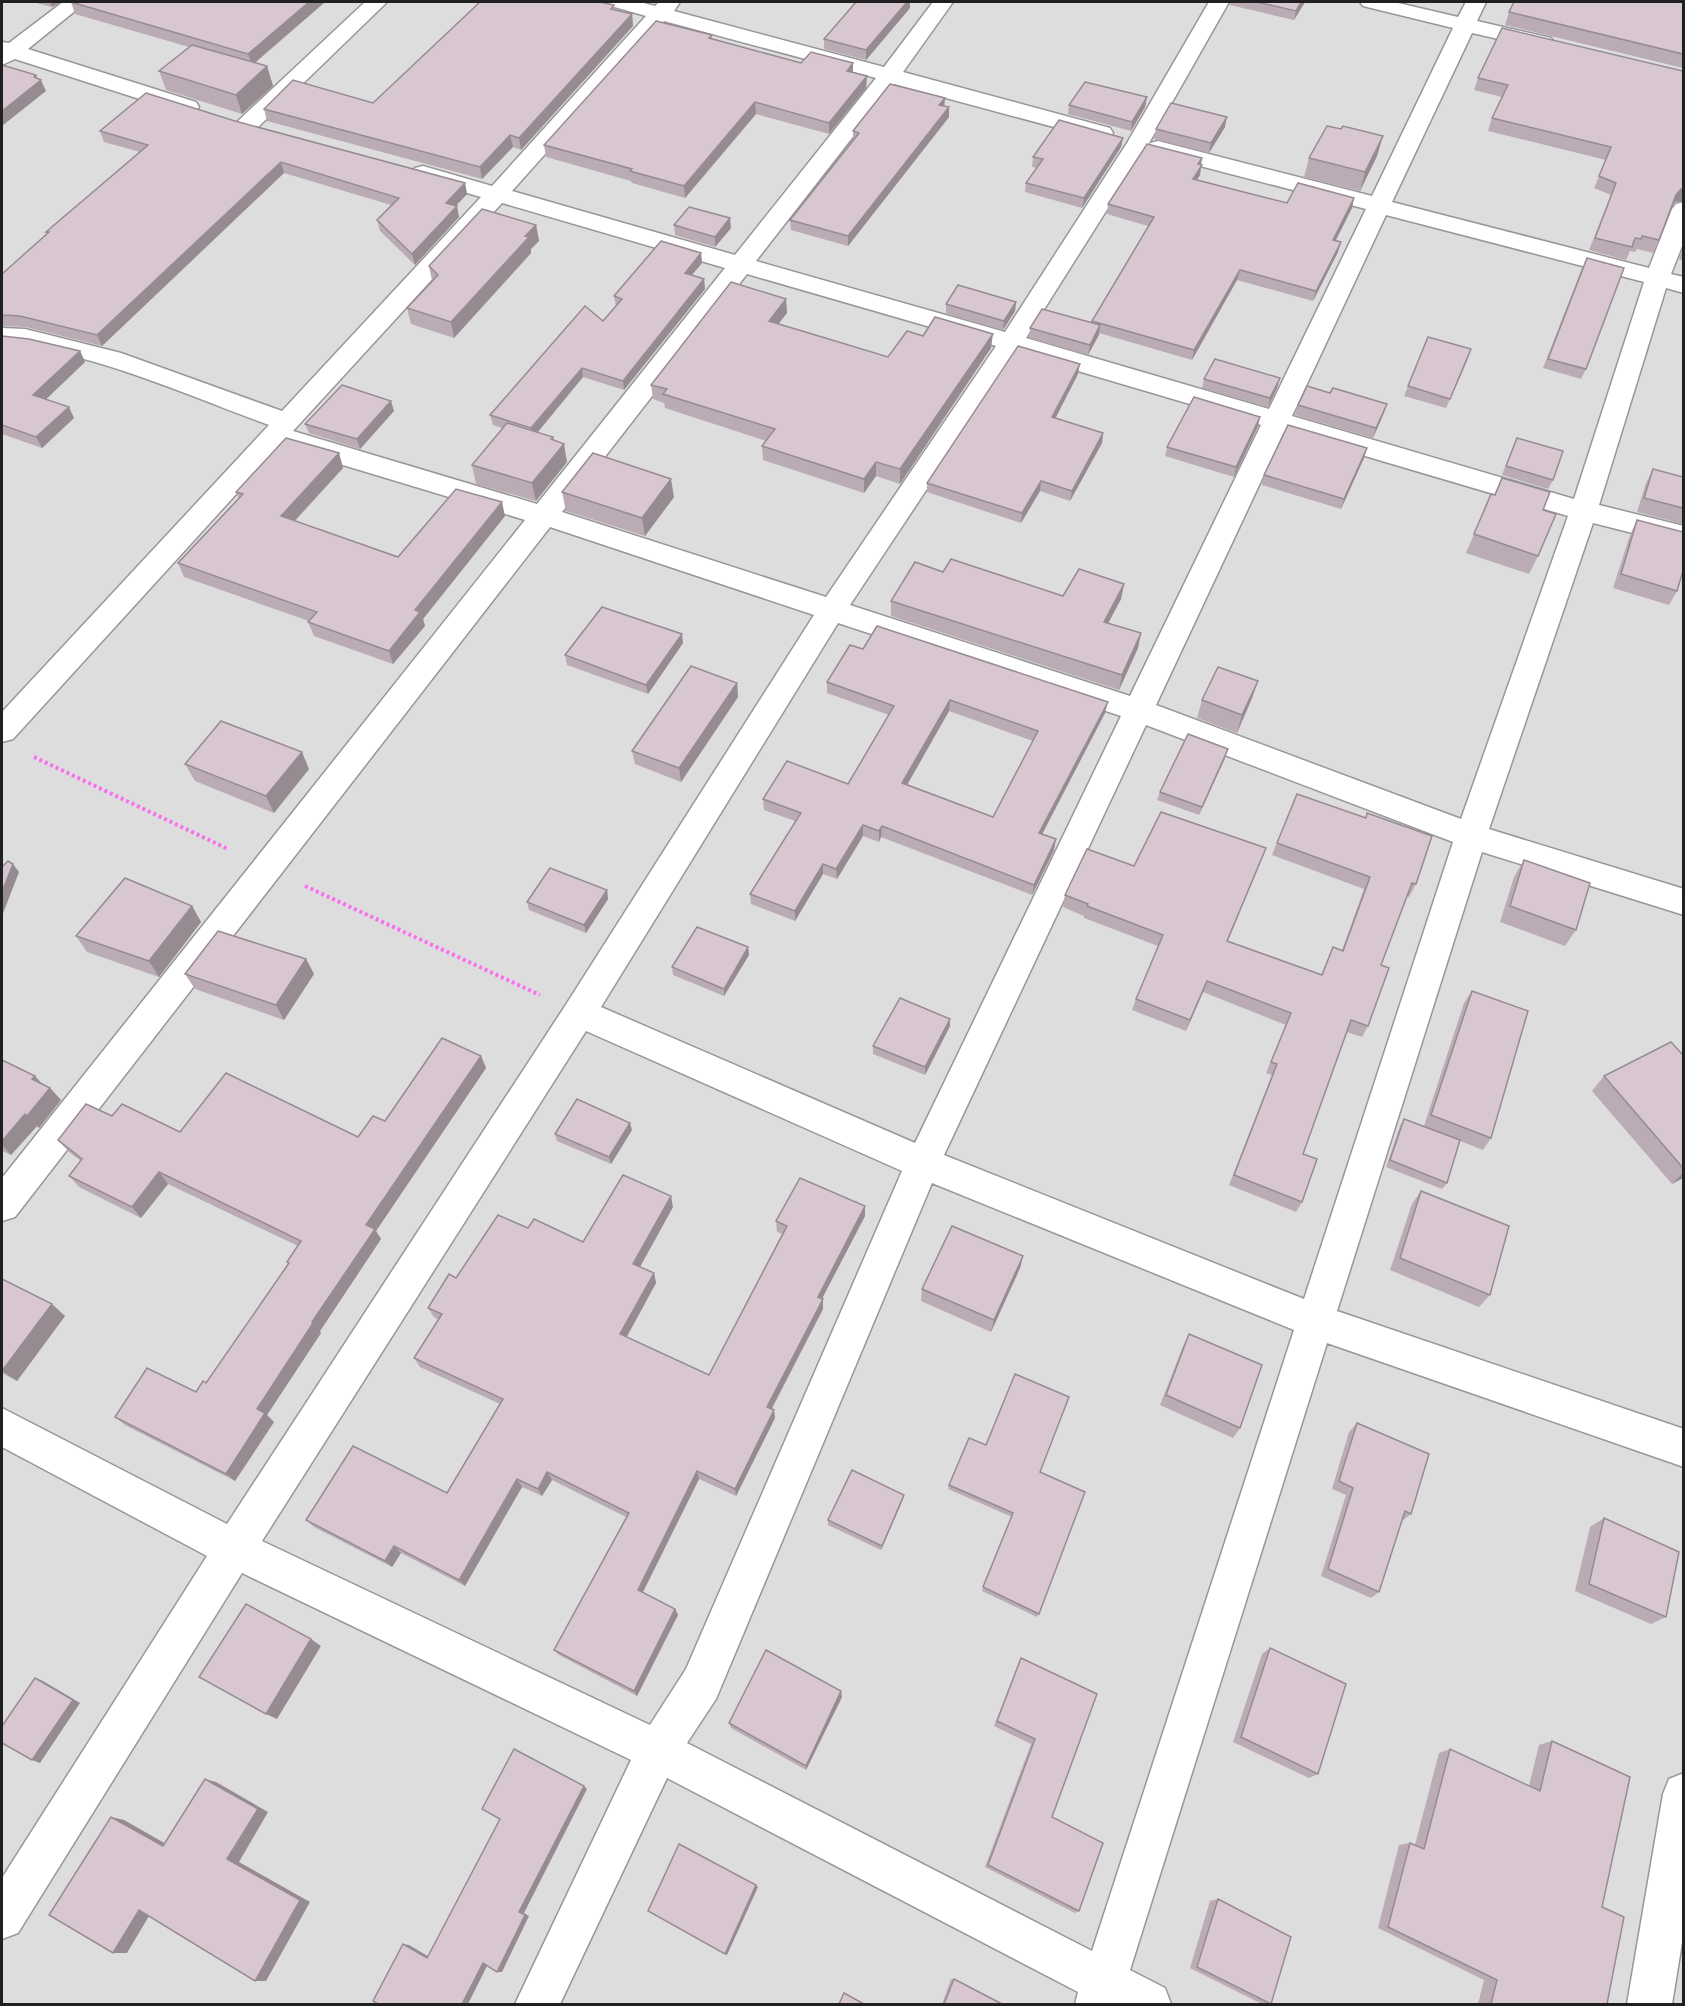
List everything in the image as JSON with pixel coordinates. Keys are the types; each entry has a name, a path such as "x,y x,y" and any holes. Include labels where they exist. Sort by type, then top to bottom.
{"street":[{"path":"5,53 76,2"},
{"path":"247,125 377,2"},
{"path":"618,2 664,7 889,76 1670,282"},
{"path":"2,1205 889,76 943,2"},
{"path":"2,1917 234,1550 579,1013 831,611 1010,342 1138,143 1219,2"},
{"path":"1370,2 1470,13 1568,49"},
{"path":"2,731 498,193 664,7"},
{"path":"537,2004 658,1751 701,1684 923,1163 1470,13"},
{"path":"5,53 270,132"},
{"path":"407,168 1584,511 1683,536"},
{"path":"1101,1993 1470,836 1584,511 1670,282 1683,209"},
{"path":"2,336 25,338 112,360 281,428 1137,710 1470,836 1683,902"},
{"path":"579,1013 923,1163 1315,1321 1683,1448"},
{"path":"2,1427 234,1550 658,1751 1101,1993 1149,2004"},
{"path":"1649,2004 1683,1794"}],"shaded area":[{"path":"2,2 1683,2 1683,2004 2,2004"}],"building":[{"path":"71,2 309,2 248,54"},
{"path":"480,2 599,2 614,5 611,9 632,14 519,138 510,135 480,167 264,109 293,80 373,103"},
{"path":"856,2 907,2 866,50 824,39"},
{"path":"1257,2 1301,2 1296,11"},
{"path":"1514,2 1683,2 1683,54 1509,12"},
{"path":"656,21 712,35 709,38 801,63 811,52 853,63 847,71 867,76 829,123 755,102 684,186 544,145"},
{"path":"1502,28 1683,71 1683,189 1676,195 1659,240 1642,236 1641,239 1635,238 1632,247 1595,238 1616,183 1599,176 1611,147 1492,118 1508,85 1478,78"},
{"path":"192,45 267,66 236,95 159,71"},
{"path":"2,65 36,75 34,77 41,80 2,111"},
{"path":"1085,82 1147,97 1132,122 1069,105"},
{"path":"890,84 945,98 939,105 949,107 848,236 790,220 859,133 853,131"},
{"path":"146,93 235,121 465,183 446,203 457,206 412,254 377,220 399,198 281,162 97,335 20,316 2,315 2,274 49,232 46,232 148,145 100,131"},
{"path":"1171,103 1227,117 1211,143 1156,129"},
{"path":"1059,120 1123,138 1084,198 1026,183 1043,159 1033,157"},
{"path":"1327,126 1341,129 1343,126 1383,136 1365,172 1309,158"},
{"path":"1147,144 1202,158 1198,164 1202,165 1193,179 1287,203 1298,183 1354,198 1333,240 1341,242 1316,291 1240,270 1194,350 1092,321 1154,217 1108,204"},
{"path":"689,207 730,218 715,237 674,225"},
{"path":"482,209 536,225 525,236 529,237 451,322 407,308 438,275 429,266"},
{"path":"661,241 701,253 685,273 704,279 623,381 582,368 531,428 490,415 585,306 603,321 622,299 614,296"},
{"path":"1587,258 1624,268 1586,369 1548,359"},
{"path":"731,282 786,299 769,321 888,357 907,331 923,336 935,317 993,334 900,469 876,462 864,479 762,446 775,429 663,394 667,389 651,385"},
{"path":"958,285 1016,302 1004,321 946,304"},
{"path":"1042,309 1100,325 1090,345 1030,328"},
{"path":"2,336 29,339 80,351 33,395 69,407 36,437 2,425"},
{"path":"1428,337 1471,349 1450,399 1408,386"},
{"path":"1018,346 1080,364 1052,417 1103,433 1072,491 1041,481 1022,513 927,483"},
{"path":"1215,359 1280,378 1270,398 1204,379"},
{"path":"342,385 391,401 357,439 305,424"},
{"path":"1307,386 1330,393 1333,388 1387,404 1376,428 1298,405"},
{"path":"1194,397 1260,417 1236,467 1167,447"},
{"path":"507,423 553,437 551,439 564,444 532,483 472,465"},
{"path":"1288,425 1367,448 1344,499 1264,475"},
{"path":"286,438 339,453 281,516 398,557 456,489 502,502 415,610 420,612 389,651 308,622 317,612 178,563 243,494 236,492"},
{"path":"1517,438 1563,451 1553,480 1506,466"},
{"path":"593,453 671,479 642,518 562,492"},
{"path":"1653,469 1683,477 1683,508 1644,498"},
{"path":"1502,478 1550,492 1543,510 1556,514 1538,556 1474,534 1491,494 1495,495"},
{"path":"1637,520 1683,532 1683,571 1677,591 1621,574"},
{"path":"951,559 1063,596 1079,569 1124,584 1104,622 1141,633 1122,675 891,601 915,562 943,572"},
{"path":"602,607 682,634 646,685 565,655"},
{"path":"877,626 1108,702 1039,833 1056,839 1034,885 882,826 879,831 863,825 836,869 823,864 795,911 750,894 801,813 763,799 787,761 848,784 894,706 827,682 850,645 863,649","holes":["950,700 1038,731 993,817 902,783"]},
{"path":"691,666 737,683 679,768 632,751"},
{"path":"1218,667 1258,681 1242,715 1202,700"},
{"path":"221,721 302,752 266,796 185,764"},
{"path":"1188,734 1228,749 1202,807 1160,792"},
{"path":"1297,794 1366,818 1367,813 1432,836 1416,884 1412,883 1381,965 1389,968 1368,1026 1351,1020 1303,1154 1317,1159 1302,1202 1234,1175 1277,1064 1271,1062 1291,1013 1207,981 1190,1020 1136,999 1163,935 1087,906 1088,904 1065,895 1087,849 1134,866 1161,812 1266,848 1227,941 1322,975 1333,947 1343,951 1370,877 1277,843"},
{"path":"1524,860 1590,883 1576,930 1510,906"},
{"path":"8,861 13,864 2,892 2,867"},
{"path":"550,868 607,890 584,925 527,902"},
{"path":"125,878 192,906 149,961 76,936"},
{"path":"697,927 748,947 724,989 672,967"},
{"path":"218,931 306,959 276,1005 185,974"},
{"path":"1472,991 1528,1011 1491,1138 1431,1115"},
{"path":"900,998 950,1019 925,1067 873,1046"},
{"path":"442,1038 481,1056 366,1225 375,1229 257,1409 265,1413 226,1474 115,1417 147,1368 196,1392 203,1381 206,1383 289,1263 287,1262 301,1241 159,1172 132,1207 69,1176 82,1159 58,1140 86,1104 112,1116 122,1104 180,1132 226,1073 358,1137 373,1116 385,1121"},
{"path":"1671,1042 1683,1055 1683,1168 1604,1076"},
{"path":"2,1060 35,1076 32,1079 50,1088 2,1141"},
{"path":"577,1099 630,1123 609,1157 555,1134"},
{"path":"1404,1119 1460,1140 1447,1183 1390,1160"},
{"path":"623,1175 671,1196 633,1264 654,1273 620,1334 709,1375 787,1226 776,1221 800,1178 865,1206 818,1297 823,1299 767,1407 774,1410 735,1489 697,1471 638,1590 675,1609 634,1691 554,1650 629,1513 547,1472 538,1489 517,1479 459,1580 394,1546 385,1561 306,1520 353,1446 447,1493 503,1399 414,1358 442,1314 428,1308 449,1274 456,1278 498,1215 528,1228 534,1219 583,1242"},
{"path":"1421,1191 1509,1226 1490,1295 1400,1258"},
{"path":"952,1226 1023,1256 994,1320 922,1289"},
{"path":"2,1279 52,1304 2,1371"},
{"path":"1189,1334 1262,1365 1240,1428 1166,1395"},
{"path":"1015,1374 1069,1397 1040,1472 1085,1492 1039,1614 983,1587 1013,1513 949,1485 969,1438 986,1445"},
{"path":"1357,1423 1429,1454 1411,1514 1405,1511 1379,1592 1328,1569 1353,1488 1339,1481"},
{"path":"852,1470 904,1495 882,1546 828,1520"},
{"path":"1604,1518 1679,1552 1666,1617 1589,1584"},
{"path":"246,1604 311,1639 266,1714 199,1677"},
{"path":"1270,1648 1346,1684 1318,1774 1241,1737"},
{"path":"766,1650 841,1691 806,1766 729,1723"},
{"path":"1021,1658 1097,1694 1052,1817 1103,1843 1079,1911 988,1865 1035,1739 997,1721"},
{"path":"35,1678 73,1700 32,1760 2,1743 2,1726"},
{"path":"1552,1741 1630,1777 1602,1907 1624,1917 1607,2004 1491,2004 1497,1980 1388,1927 1410,1843 1424,1849 1450,1749 1540,1791"},
{"path":"514,1749 584,1786 519,1912 525,1915 497,1972 483,1963 462,2004 378,2004 373,2001 403,1944 427,1958 500,1819 482,1809"},
{"path":"205,1779 258,1809 227,1859 300,1900 255,1981 139,1910 113,1953 49,1915 111,1817 163,1846"},
{"path":"679,1844 756,1885 725,1954 648,1911"},
{"path":"1218,1899 1291,1937 1271,2004 1197,1967"},
{"path":"954,1979 1002,2004 944,2004"},
{"path":"844,1993 864,2004 839,2004"}]}
